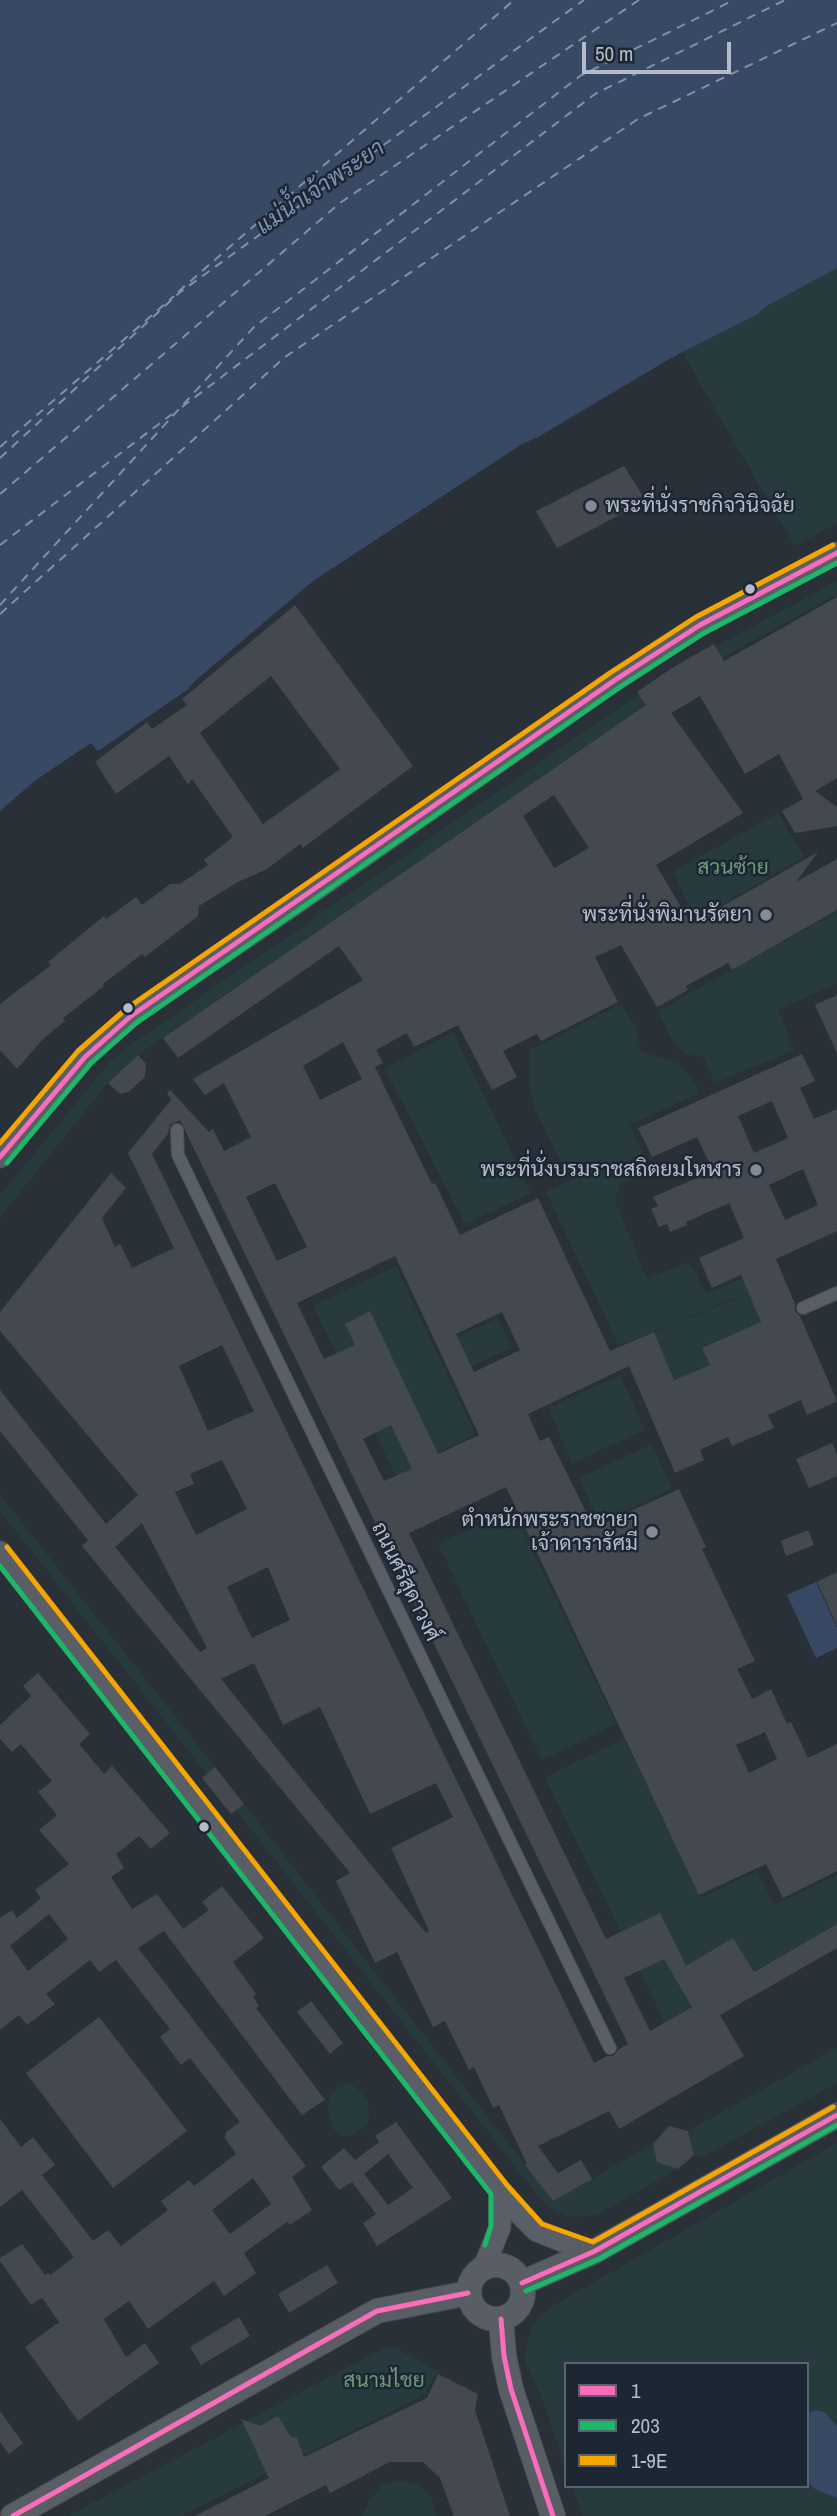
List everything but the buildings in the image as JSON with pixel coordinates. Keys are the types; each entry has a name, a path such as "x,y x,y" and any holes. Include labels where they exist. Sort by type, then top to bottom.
{"main road":[{"path":"522,2283 595,2251 837,2115"},
{"path":"488,2258 495,2264 512,2269 522,2283 521,2302 516,2310 501,2319 482,2316 470,2302 468,2294 472,2277 488,2258"},
{"path":"13,2516 377,2311 468,2294"},
{"path":"501,2319 504,2356 511,2389 553,2516"}],"street":[{"path":"0,1157 64,1079 131,1016 615,680 700,625 837,552"},
{"name":"ถนนศรีสุดาวงศ์","path":"177,1130 178,1155 610,2048"},
{"path":"803,1308 837,1293"},
{"path":"0,1552 500,2191 537,2231 585,2250 595,2251"},
{"path":"488,2258 500,2227 500,2191"}],"green space":[{"path":"837,268 837,523 795,546 682,352"},
{"path":"837,581 837,594 722,658 715,647"},
{"path":"639,694 646,705 138,1055 108,1083 0,1217 0,1195 109,1063 132,1044"},
{"name":"สวนซ้าย","path":"778,813 804,857 696,919 673,872"},
{"path":"837,912 837,983 778,1010 794,1050 715,1083 703,1056 688,1055 675,1045 658,1011"},
{"path":"621,1004 636,1028 641,1051 679,1064 699,1093 630,1125 643,1153 629,1159 636,1176 621,1183 615,1200 647,1279 689,1262 707,1294 775,1263 782,1278 619,1346 546,1192 570,1180 536,1111 530,1090 530,1050"},
{"path":"453,1032 531,1193 465,1224 385,1069"},
{"path":"396,1266 475,1434 415,1464 433,1522 422,1529 313,1306"},
{"path":"749,1293 761,1322 702,1348 710,1365 674,1380 654,1332"},
{"path":"498,1318 511,1348 467,1368 453,1339"},
{"path":"620,1375 645,1430 572,1463 548,1408"},
{"path":"652,1444 672,1489 599,1522 579,1478"},
{"path":"0,1495 215,1767 207,1774 0,1511"},
{"path":"513,1509 616,1724 542,1760 438,1544"},
{"path":"624,1739 701,1898 757,1871 774,1905 837,1875 837,1924 665,2022 545,1777"},
{"path":"244,1804 553,2201 653,2144 657,2162 678,2169 596,2215 568,2217 546,2206 236,1810"},
{"path":"837,2048 837,2083 703,2157 694,2155 688,2131"},
{"path":"350,2084 357,2088 368,2102 369,2119 363,2128 353,2135 342,2136 334,2130 328,2102 337,2088"},
{"path":"837,2143 837,2516 583,2516 573,2488 809,2488 809,2362 564,2362 564,2461 524,2357 533,2323 552,2306"},
{"name":"สนามไชย","path":"386,2347 398,2349 438,2371 424,2395 180,2516 68,2516"},
{"path":"401,2481 419,2486 432,2498 437,2516 362,2516 369,2501 383,2484"}],"water":[{"name":"แม่น้ำเจ้าพระยา","path":"0,0 837,0 837,268 765,307 758,314 671,358 522,444 313,581 187,690 98,751 91,743 36,780 0,811"},
{"path":"816,1582 837,1628 837,1648 816,1658 787,1595"},
{"path":"816,2410 824,2412 837,2426 837,2498 815,2489 809,2483 809,2412"}],"ferry route":[{"path":"178,292 514,0"},
{"path":"0,458 179,293 584,0"},
{"path":"0,494 340,203 639,0"},
{"path":"0,605 254,327 580,76 734,0"},
{"path":"182,407 595,94 785,0"},
{"path":"0,614 285,357 638,119 837,23"},
{"path":"0,447 174,296"},
{"path":"0,545 172,414"}],"transit line":[{"name":"1-9E","path":"0,1143 78,1051 126,1009 610,673 696,617 833,545"},
{"name":"1","path":"0,1157 85,1057 131,1016 615,680 700,625 837,553"},
{"name":"203","path":"7,1163 91,1063 136,1023 620,687 704,633 837,563"},
{"name":"1-9E","path":"7,1547 507,2185 542,2224 593,2242 833,2107"},
{"name":"203","path":"0,1566 491,2194 491,2226 485,2245"},
{"name":"1","path":"522,2283 595,2251 837,2115"},
{"name":"203","path":"526,2291 599,2259 837,2125"},
{"name":"1","path":"13,2516 377,2311 468,2293"},
{"name":"1","path":"501,2319 504,2356 511,2389 553,2516"}],"place":[{"name":"พระที่นั่งราชกิจวินิจฉัย","path":"591,506"},
{"name":"พระที่นั่งพิมานรัตยา","path":"766,915"},
{"name":"พระที่นั่งบรมราชสถิตยมโหฬาร","path":"756,1170"},
{"name":"ตำหนักพระราชชายา เจ้าดารารัศมี","path":"652,1532"}]}
